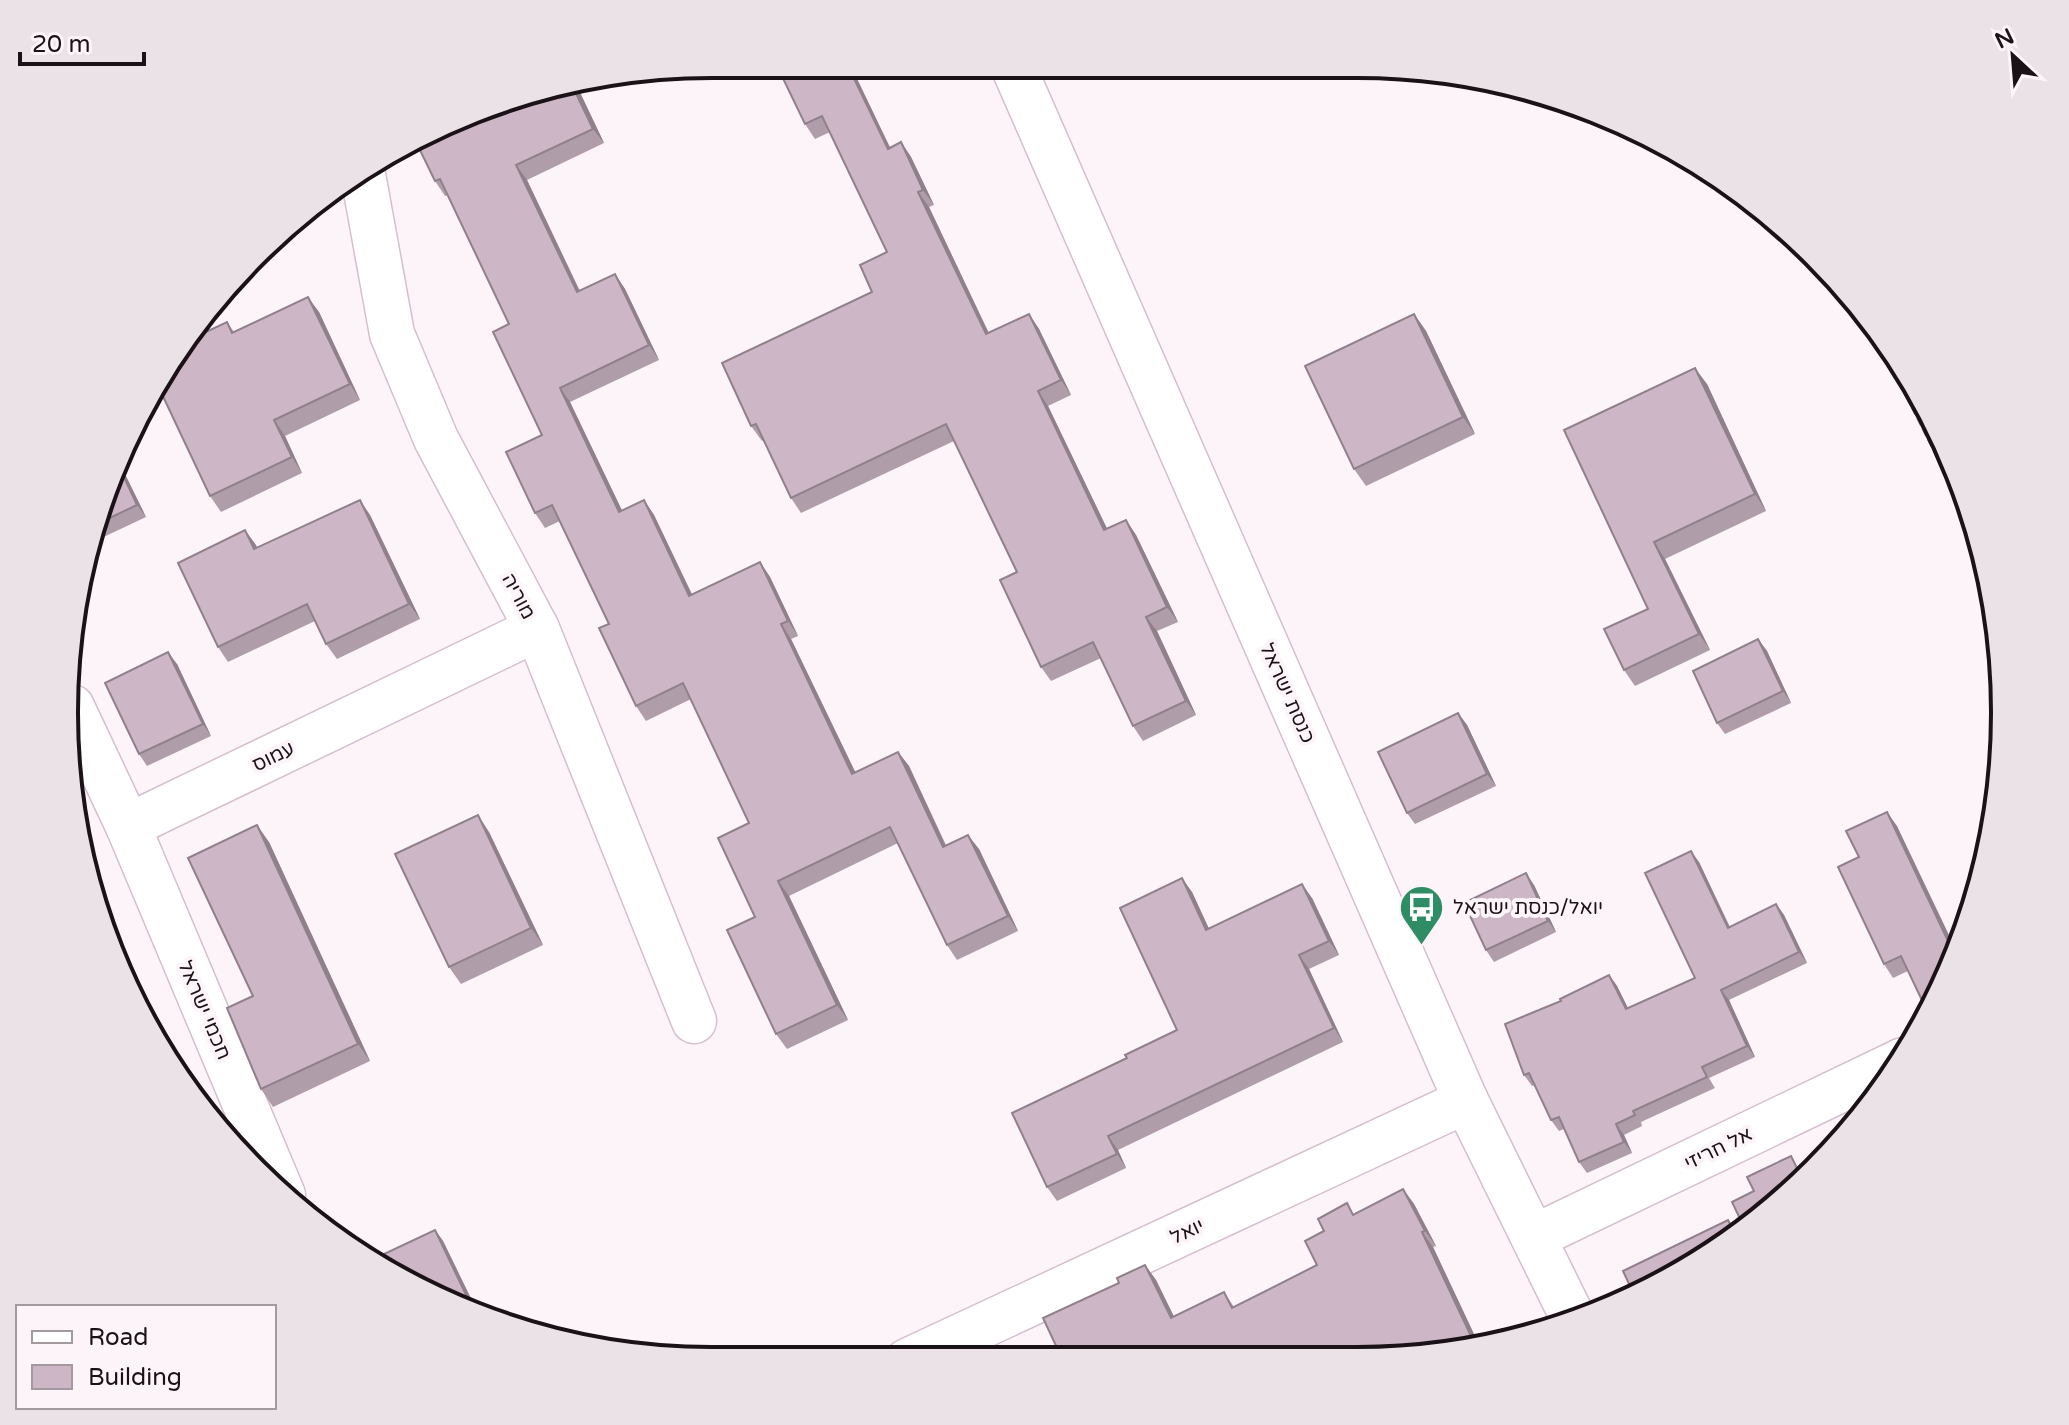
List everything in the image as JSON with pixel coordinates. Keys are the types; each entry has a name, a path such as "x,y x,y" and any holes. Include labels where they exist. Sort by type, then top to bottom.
{"street":[{"name":"כנסת ישראל","path":"1018,78 1466,1101 1569,1310"},
{"name":"מוריה","path":"364,182 392,334 436,439 537,629 694,1021"},
{"name":"עמוס","path":"128,826 537,629"},
{"path":"78,720 128,826"},
{"name":"חכמי ישראל","path":"128,826 272,1169"},
{"name":"אל חריזי","path":"1534,1237 1880,1071"},
{"name":"יואל","path":"937,1347 1466,1101"}],"building":[{"path":"783,78 854,78 888,149 901,142 923,190 918,192 986,334 1029,314 1061,380 1038,391 1104,530 1126,520 1167,607 1146,617 1186,701 1133,726 1093,642 1041,667 1000,580 1017,572 946,424 791,498 756,424 751,426 722,363 872,292 860,265 887,252 822,116 805,124"},
{"path":"576,93 593,129 516,165 577,292 615,274 649,345 560,388 619,512 644,500 689,596 760,562 788,621 781,624 852,774 898,752 943,847 968,835 1008,916 947,945 890,827 778,881 837,1005 776,1034 727,930 755,917 718,838 749,823 683,683 636,706 599,628 609,624 552,505 535,513 506,452 542,435 493,332 509,324 440,179 435,181 420,150 470,126"},
{"path":"308,297 350,384 274,420 292,457 210,496 163,396 204,333 227,322 232,333"},
{"path":"1414,314 1463,417 1354,469 1305,366"},
{"path":"1695,368 1755,494 1654,542 1699,634 1624,670 1604,629 1648,609 1564,430"},
{"path":"124,476 137,505 109,518"},
{"path":"360,500 409,604 326,644 307,604 218,647 178,563 245,530 254,549"},
{"path":"1758,639 1783,691 1717,723 1693,671"},
{"path":"168,652 203,724 139,754 105,683"},
{"path":"1458,713 1487,774 1407,813 1378,752"},
{"path":"1887,812 1948,941 1922,1000 1901,956 1884,964 1838,867 1859,857 1846,831"},
{"path":"478,815 531,928 449,967 395,854"},
{"path":"257,825 358,1044 261,1089 227,1008 253,996 188,858"},
{"path":"1691,851 1728,928 1776,904 1799,952 1721,990 1747,1046 1702,1067 1707,1077 1633,1111 1635,1115 1616,1124 1624,1142 1579,1162 1559,1117 1551,1120 1529,1073 1524,1075 1505,1024 1561,1001 1609,975 1626,1009 1695,978 1645,873"},
{"path":"1526,873 1548,921 1486,950 1464,903"},
{"path":"1182,878 1206,930 1302,884 1329,941 1299,955 1334,1028 1108,1136 1117,1154 1047,1187 1012,1113 1127,1058 1125,1055 1177,1030 1120,908"},
{"path":"1791,1156 1797,1168 1740,1218 1732,1202 1754,1191 1747,1177"},
{"path":"1403,1189 1471,1337 1398,1346 1057,1347 1043,1318 1119,1283 1117,1278 1145,1265 1171,1318 1224,1292 1232,1308 1317,1265 1305,1241 1324,1231 1318,1219 1347,1203 1353,1215"},
{"path":"1728,1220 1730,1225 1674,1262 1630,1285 1623,1271"},
{"path":"435,1230 467,1298 432,1282 383,1254"}],"place":[{"name":"יואל/כנסת ישראל","path":"1422,946"}]}
